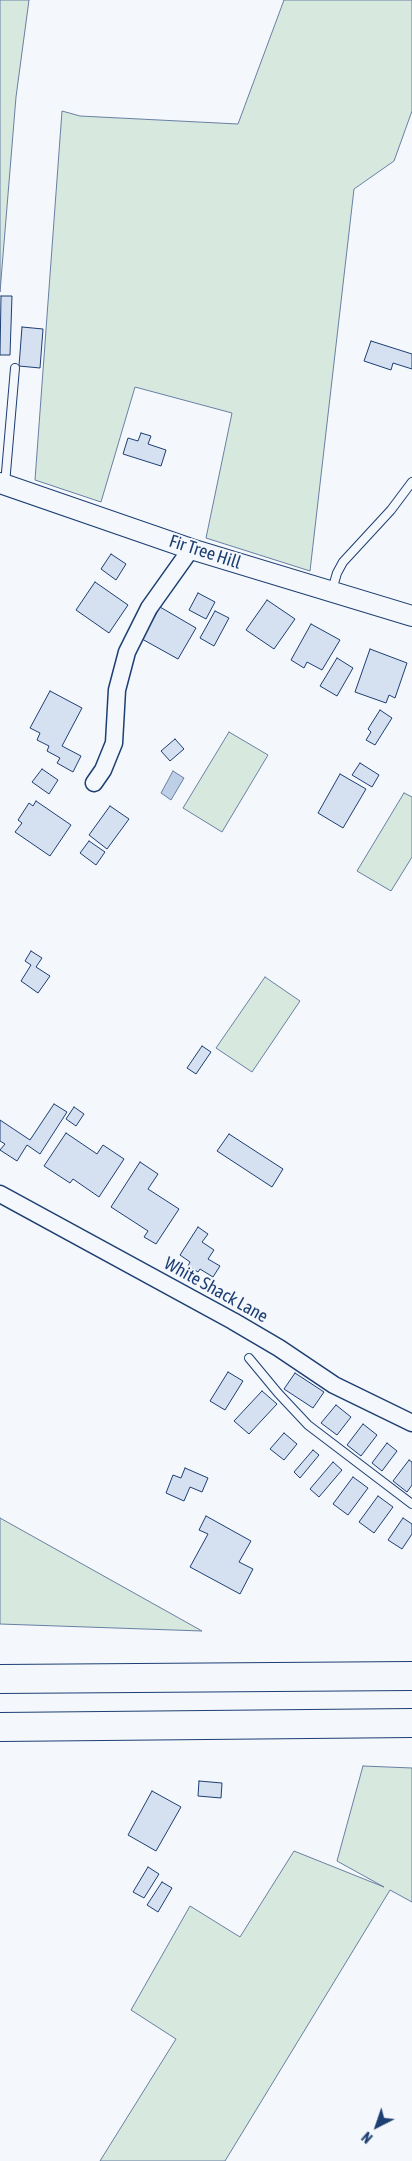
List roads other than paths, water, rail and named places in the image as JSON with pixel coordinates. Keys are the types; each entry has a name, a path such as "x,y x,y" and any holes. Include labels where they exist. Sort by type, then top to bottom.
{"highway":[{"path":"0,1679 412,1676"},
{"path":"0,1727 412,1722"}],"street":[{"name":"Fir Tree Hill","path":"3,484 191,549 412,616"},
{"path":"94,784 103,770 114,743 117,690 126,652 149,608 191,549"},
{"name":"White Shack Lane","path":"0,1194 240,1326 278,1348 334,1385 412,1422"}],"lane":[{"path":"3,484 15,368"},
{"path":"332,592 337,573 343,562 390,510 412,482"},
{"path":"249,1358 308,1425 412,1504"}],"water":[{"path":"173,771 184,778 171,800 161,793"}]}
